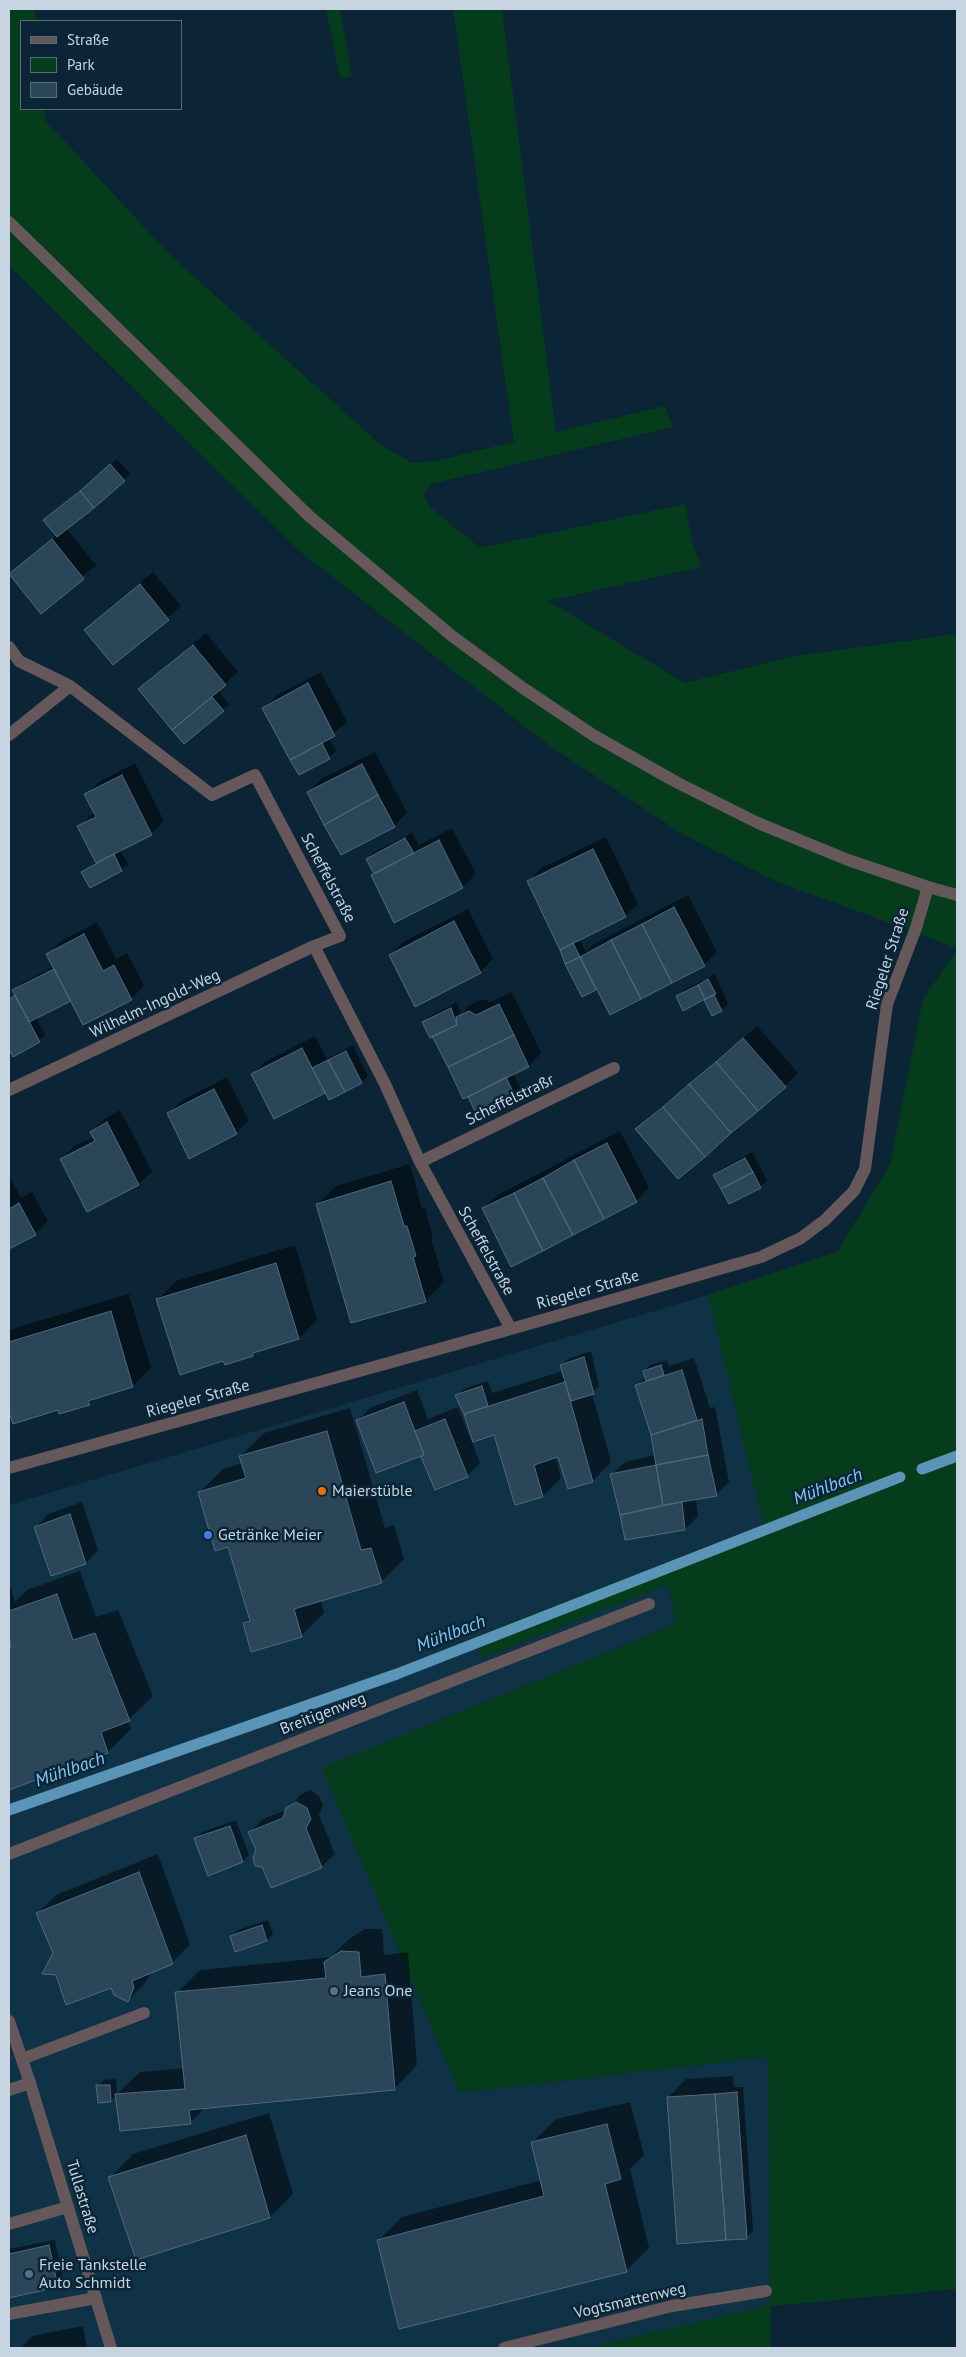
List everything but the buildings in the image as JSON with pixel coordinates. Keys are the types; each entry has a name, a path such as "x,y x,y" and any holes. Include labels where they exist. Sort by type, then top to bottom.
{"street":[{"path":"9,222 309,516 452,636 523,688 593,734 676,782 750,819 848,860 957,895"},
{"name":"Scheffelstraße","path":"9,647 19,661 70,686 212,795 255,775 340,936 314,946 385,1084 420,1162 511,1329"},
{"path":"9,735 70,686"},
{"name":"Riegeler Straße","path":"9,1468 511,1329 761,1257 801,1238 825,1220 854,1191 865,1169 887,1004 916,928 928,887"},
{"name":"Wilhelm-Ingold-Weg","path":"9,1090 314,946"},
{"name":"Scheffelstraßr","path":"420,1162 614,1068"},
{"name":"Breitigenweg","path":"9,1854 649,1604"},
{"path":"22,2059 144,2012"},
{"name":"Tullastraße","path":"9,2021 30,2083 111,2348"},
{"path":"9,2090 30,2083"},
{"path":"9,2224 68,2207"},
{"name":"Vogtsmattenweg","path":"504,2348 672,2306 766,2291"},
{"path":"9,2314 96,2298"}],"shaded area":[{"path":"708,1295 764,1525 474,1638 484,1658 668,1584 676,1624 323,1768 459,2093 768,2057 770,2306 586,2348 9,2348 9,1505"}],"green space":[{"path":"9,9 34,9 36,20 20,20 20,110 45,110 45,120 168,253 380,444 412,463 435,461 514,442 453,9 502,9 556,432 665,406 673,427 431,484 423,495 430,507 480,548 685,504 692,541 701,567 548,601 685,683 795,656 957,634 957,948 775,881 684,835 549,745 298,550 9,266"},
{"path":"326,9 340,9 352,76 340,78"},
{"path":"957,950 957,2289 771,2306 770,2348 586,2348 770,2305 768,2057 459,2093 322,1768 676,1624 668,1584 483,1658 474,1637 763,1525 708,1295 837,1252 890,1164 923,999"}],"waterway":[{"name":"Mühlbach","path":"922,1469 957,1456"},
{"name":"Mühlbach","path":"9,1810 397,1674 900,1477"}],"place":[{"name":"Maierstüble","path":"322,1491"},
{"name":"Getränke Meier","path":"208,1535"},
{"name":"Jeans One","path":"334,1991"},
{"name":"Freie Tankstelle Auto Schmidt","path":"29,2274"}]}
